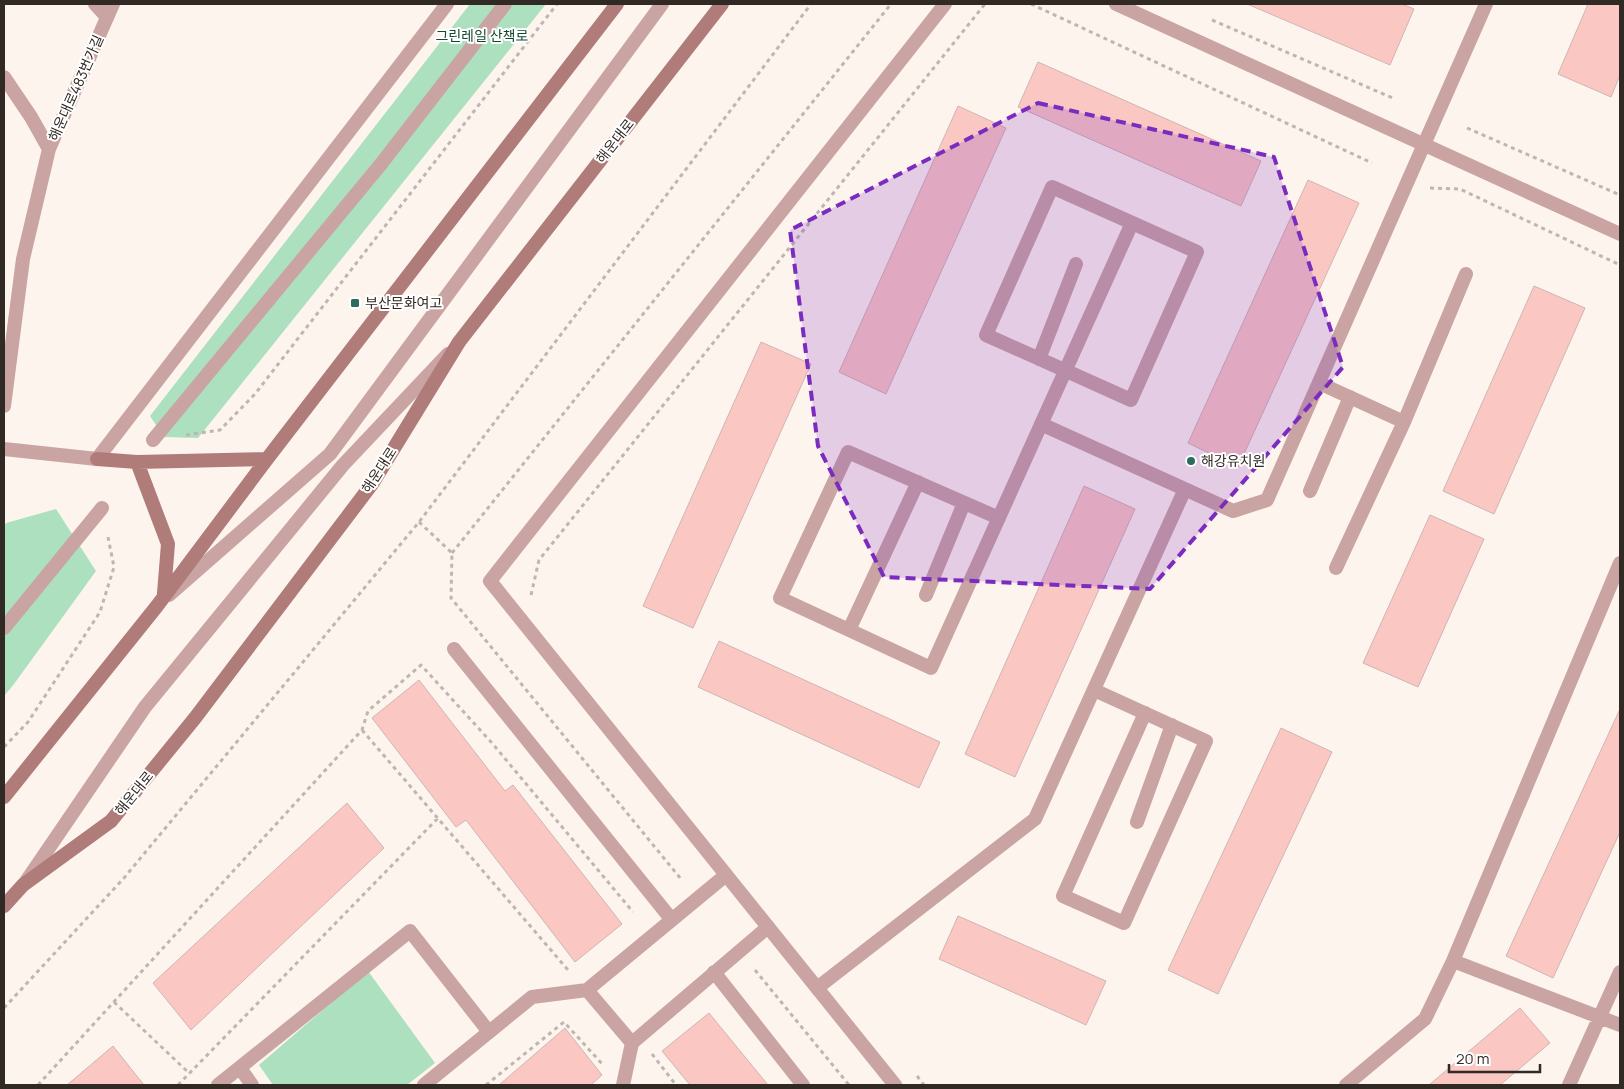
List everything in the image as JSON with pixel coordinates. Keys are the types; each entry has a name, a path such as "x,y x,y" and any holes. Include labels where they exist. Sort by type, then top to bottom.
{"main road":[{"path":"4,797 161,600 266,459 618,4"},
{"name":"해운대로","path":"4,906 23,886 111,822 195,718 372,484 460,342 722,4"},
{"path":"97,459 137,462 266,459"},
{"path":"137,462 168,544 161,600"}],"street":[{"path":"95,4 107,17"},
{"name":"해운대로483번가길","path":"50,149 113,4"},
{"path":"4,449 97,459 447,4"},
{"path":"153,440 381,164 505,4"},
{"path":"161,600 330,454 662,4"},
{"path":"895,1085 490,581 945,4"},
{"path":"1116,4 1620,234"},
{"path":"1041,424 1234,511 1268,500 1486,4"},
{"name":"해운대로483번가길","path":"4,77 50,149"},
{"path":"4,406 22,259 50,149"},
{"path":"1052,187 1132,223 1197,252 1131,400 986,335 1052,187"},
{"path":"999,518 848,452 780,598 931,668 999,518 1065,370 1132,223"},
{"path":"1039,359 1076,264"},
{"path":"1336,568 1404,422 1466,274"},
{"path":"23,886 145,707 343,464 460,342"},
{"path":"1319,383 1404,422"},
{"path":"1310,491 1350,397"},
{"path":"850,630 918,482"},
{"path":"817,988 1035,819 1185,490"},
{"path":"926,595 964,503"},
{"path":"4,628 102,508"},
{"path":"1346,1085 1425,1019 1454,962 1620,563"},
{"path":"454,649 672,920"},
{"path":"1094,690 1172,725 1206,741 1124,924 1063,896 1145,713"},
{"path":"1137,822 1172,725"},
{"path":"424,1085 532,997 587,990 726,875"},
{"path":"623,1085 632,1043 768,927"},
{"path":"218,1085 410,931 490,1032"},
{"path":"1454,962 1620,1025"},
{"path":"714,972 803,1085"},
{"path":"1570,1085 1620,972"},
{"path":"587,990 632,1043"},
{"path":"240,1068 252,1085"}],"path":[{"path":"153,440 220,430 255,394 557,4"},
{"path":"4,1008 124,878 419,522 811,4"},
{"path":"680,879 451,598 452,553 891,4"},
{"path":"530,598 539,560 985,4"},
{"path":"1031,4 1372,163"},
{"path":"1209,19 1396,98"},
{"path":"1467,128 1620,195"},
{"path":"1428,188 1460,189 1620,265"},
{"path":"4,747 28,722 100,612 114,567 102,508"},
{"path":"419,522 452,553"},
{"path":"38,1085 362,730 368,710 421,665 492,743 636,916"},
{"path":"362,730 568,970"},
{"path":"178,1085 438,818"},
{"path":"755,970 849,1085"},
{"path":"114,1002 189,1074"},
{"path":"486,1085 564,1022 605,1067"},
{"path":"658,1048 651,1053 676,1085"}],"highlighted area":[{"path":"1038,103 1274,157 1343,367 1150,589 884,577 818,446 790,230"}],"green space":[{"name":"그린레일 산책로","path":"470,4 546,4 198,438 164,437 150,416"},
{"path":"56,509 96,571 4,696 4,526 6,523"},
{"path":"368,971 435,1063 407,1085 273,1085 259,1065"}],"building":[{"path":"1247,4 1402,4 1414,9 1390,65"},
{"path":"1588,4 1620,4 1620,75 1611,97 1558,74"},
{"path":"1038,62 1261,161 1241,206 1018,107"},
{"path":"958,106 1006,128 886,394 839,372"},
{"path":"1308,180 1359,203 1238,467 1188,443"},
{"path":"1534,286 1585,308 1494,514 1443,491"},
{"path":"761,342 811,364 693,628 643,606"},
{"path":"1084,486 1135,509 1015,777 965,754"},
{"path":"1430,515 1484,539 1418,687 1363,663"},
{"path":"719,641 940,742 919,788 698,687"},
{"path":"419,680 505,791 513,785 622,924 575,962 466,820 456,827 372,718"},
{"path":"1620,709 1620,832 1553,978 1506,956"},
{"path":"1281,728 1332,752 1218,994 1168,970"},
{"path":"347,803 384,848 191,1030 153,983"},
{"path":"958,916 1106,981 1086,1025 939,959"},
{"path":"1520,1008 1550,1043 1500,1085 1429,1085"},
{"path":"709,1013 768,1085 690,1085 662,1051"},
{"path":"565,1028 602,1075 591,1085 499,1085"},
{"path":"113,1046 144,1085 67,1085"}],"place":[{"name":"부산문화여고","path":"355,303"},
{"name":"해강유치원","path":"1191,461"}]}
